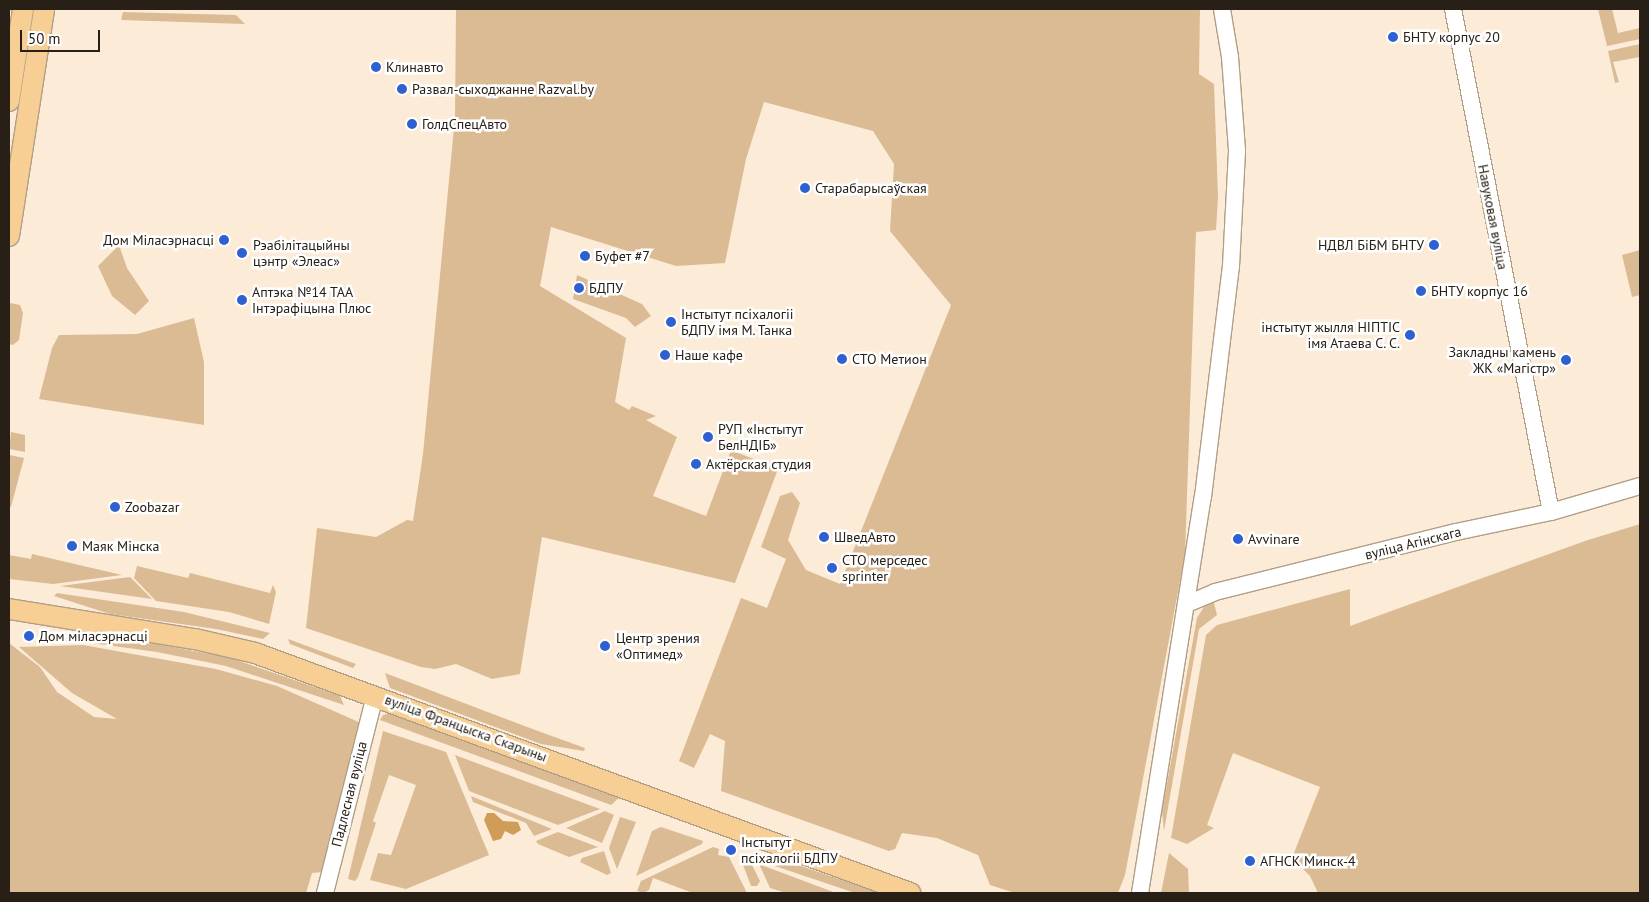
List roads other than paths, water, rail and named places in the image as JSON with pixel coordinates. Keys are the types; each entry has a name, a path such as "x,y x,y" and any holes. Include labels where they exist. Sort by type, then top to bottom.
{"main road":[{"path":"9,101 22,9"},
{"path":"9,236 44,9"},
{"name":"вуліца Францыска Скарыны","path":"9,609 234,648 375,695 910,893"}],"street":[{"path":"1140,893 1187,604 1223,342 1237,178 1233,88 1222,9"},
{"name":"Навуковая вуліца","path":"1453,9 1552,512"},
{"name":"вуліца Агінскага","path":"1187,604 1215,592 1456,532 1552,512 1640,486"},
{"name":"Падлесная вуліца","path":"324,893 375,695"}],"place":[{"name":"БНТУ корпус 20","path":"1393,37"},
{"name":"Клинавто","path":"376,67"},
{"name":"Развал-сыходжанне Razval.by","path":"402,89"},
{"name":"ГолдСпецАвто","path":"412,124"},
{"name":"Старабарысаўская","path":"805,188"},
{"name":"Дом Міласэрнасці","path":"224,240"},
{"name":"НДВЛ БіБМ БНТУ","path":"1434,245"},
{"name":"Рэабілітацыйны цэнтр «Элеас»","path":"242,253"},
{"name":"Буфет #7","path":"585,256"},
{"name":"БДПУ","path":"579,288"},
{"name":"БНТУ корпус 16","path":"1421,291"},
{"name":"Аптэка №14 ТАА Інтэрафіцына Плюс","path":"242,300"},
{"name":"Інстытут псіхалогіі БДПУ імя М. Танка","path":"671,322"},
{"name":"інстытут жылля НІПТІС імя Атаева С. С.","path":"1410,335"},
{"name":"Наше кафе","path":"665,355"},
{"name":"СТО Метион","path":"842,359"},
{"name":"Закладны камень ЖК «Магістр»","path":"1566,360"},
{"name":"РУП «Інстытут БелНДІБ»","path":"708,437"},
{"name":"Актёрская студия","path":"696,464"},
{"name":"Zoobazar","path":"115,507"},
{"name":"ШведАвто","path":"824,537"},
{"name":"Avvinare","path":"1238,539"},
{"name":"Маяк Мінска","path":"72,546"},
{"name":"СТО мерседес sprinter","path":"832,568"},
{"name":"Дом міласэрнасці","path":"29,636"},
{"name":"Центр зрения «Оптимед»","path":"605,646"},
{"name":"Інстытут псіхалогіі БДПУ","path":"731,850"},
{"name":"АГНСК Минск-4","path":"1250,861"}]}
